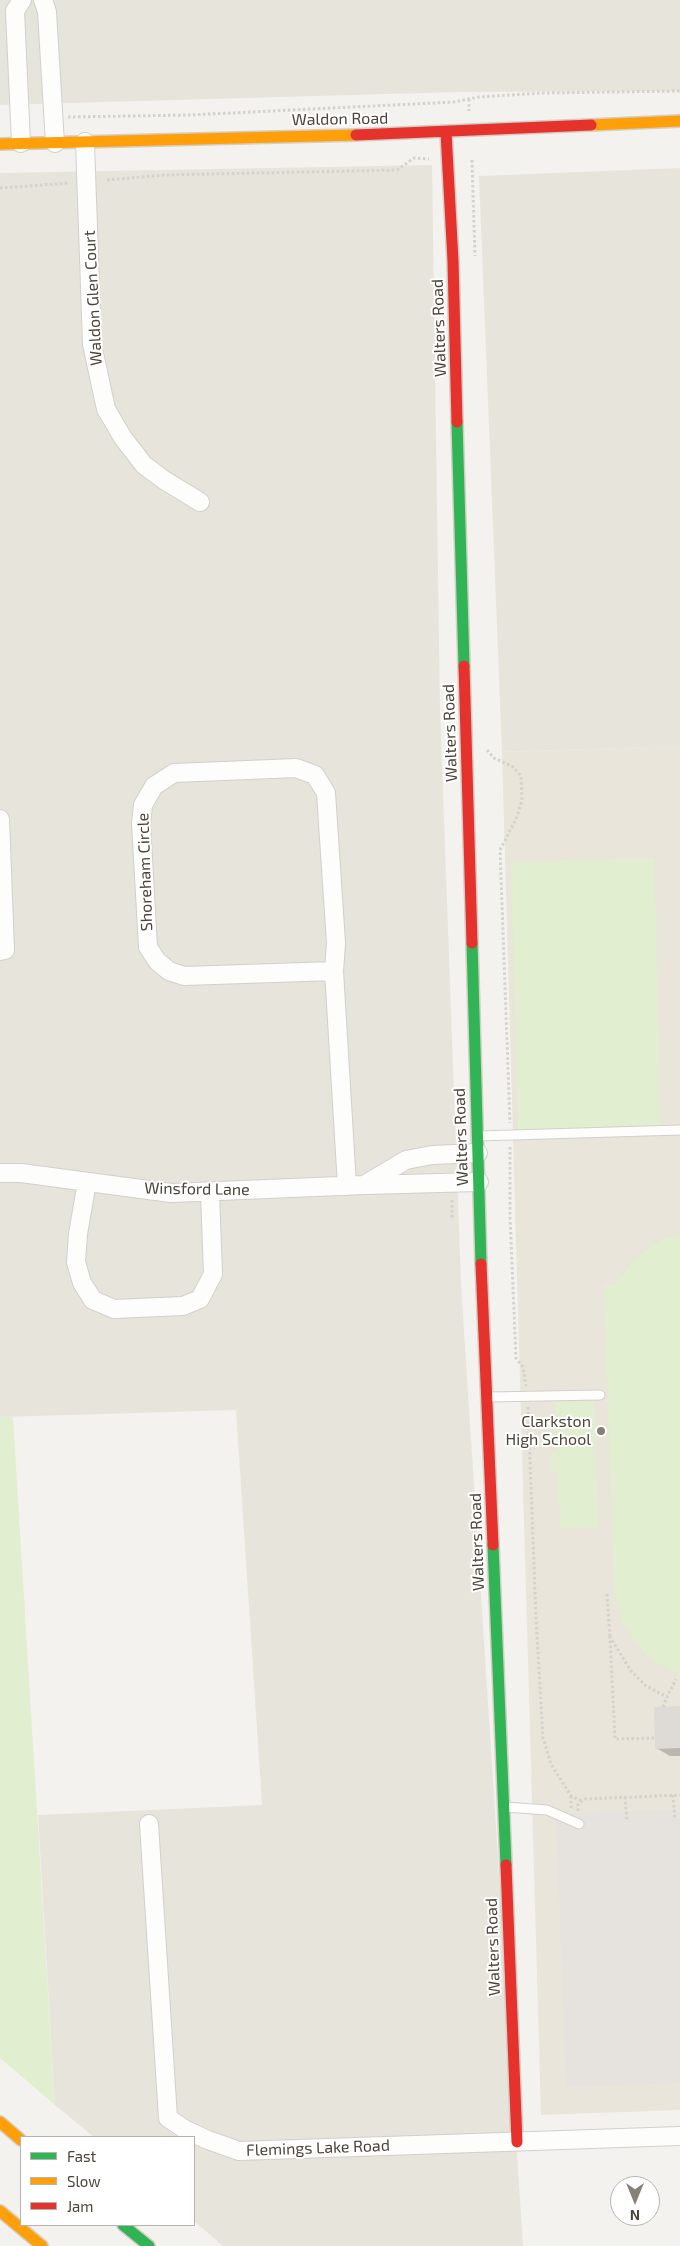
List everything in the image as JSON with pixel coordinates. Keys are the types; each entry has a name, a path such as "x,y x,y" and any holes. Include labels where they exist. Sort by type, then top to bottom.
{"main road":[{"name":"Waldon Road","path":"0,144 446,132 680,121"},
{"name":"Walters Road","path":"446,132 454,261 479,1182 517,2142"},
{"path":"0,2122 20,2139"},
{"path":"0,2211 42,2246"},
{"path":"124,2226 149,2246"}],"street":[{"path":"21,144 15,10 22,0"},
{"path":"43,0 47,12 55,143"},
{"name":"Waldon Glen Court","path":"85,142 92,344 106,409 123,438 144,465 200,502"},
{"name":"Shoreham Circle","path":"334,971 184,976 169,971 158,961 148,947 141,823 143,805 154,786 174,774 296,768 315,775 326,793 336,943 334,971 356,1186"},
{"path":"0,818 5,950 0,950"},
{"name":"Winsford Lane","path":"356,1186 406,1160 432,1154 478,1153"},
{"name":"Winsford Lane","path":"0,1173 21,1173 171,1192 479,1182"},
{"path":"87,1182 76,1262 82,1283 93,1300 114,1309 183,1306 200,1299 213,1274 210,1192"},
{"name":"Flemings Lake Road","path":"149,1824 168,2118 208,2140 239,2151 680,2136"}],"lane":[{"path":"478,1136 680,1130"},
{"path":"487,1397 600,1395"},
{"path":"504,1807 547,1810 579,1824"}],"path":[{"path":"78,116 190,115 415,104 542,93 680,91"},
{"path":"107,180 164,175 397,170 414,158"},
{"path":"472,160 475,258"},
{"path":"0,188 70,184"},
{"path":"487,741 487,750 494,758 513,767 521,776 522,800 517,817 500,850 515,1349 516,1358 523,1367 527,1396 543,1738 551,1764 571,1796 582,1801"},
{"path":"452,1199 452,1219"},
{"path":"607,1594 615,1739 654,1738"},
{"path":"610,1637 631,1671 646,1686 667,1697"},
{"path":"663,1707 676,1678"},
{"path":"579,1824 578,1804 585,1799 680,1794"},
{"path":"673,1795 675,1820"},
{"path":"625,1797 627,1822"}],"shaded area":[{"path":"0,0 680,0 680,91 457,92 0,105"},
{"path":"432,165 440,710 461,1284 523,2246 223,2246 195,2222 195,2136 93,2136 55,2105 38,1815 262,1805 236,1410 0,1417 0,173"},
{"path":"680,168 680,746 502,752 479,176"},
{"name":"Clarkston High School","path":"680,746 680,2110 541,2115 502,752"},
{"path":"680,1809 680,2083 566,2087 556,1814"}],"green space":[{"path":"654,858 661,1132 518,1135 511,861"},
{"path":"680,1234 680,1676 646,1656 623,1624 617,1606 614,1586 604,1286 615,1285 632,1262 647,1249 664,1239"},
{"path":"594,1401 599,1527 560,1528 558,1471 551,1471 550,1453 557,1453 555,1402"},
{"path":"0,1417 13,1417 55,2105 0,2058"}],"building":[{"path":"680,1706 680,1748 655,1749 654,1707"}],"traffic: fast":[{"path":"457,422 464,666"},
{"path":"472,943 481,1264"},
{"path":"493,1545 506,1865"},
{"path":"124,2226 149,2246"}],"traffic: slow":[{"path":"591,125 680,121"},
{"path":"0,144 356,135"},
{"path":"0,2122 20,2139"},
{"path":"0,2211 42,2246"}],"traffic: jam":[{"path":"356,135 591,125"},
{"path":"446,132 453,261 457,422"},
{"path":"464,666 472,943"},
{"path":"481,1264 493,1545"},
{"path":"506,1865 517,2142"}],"place":[{"name":"Clarkston High School","path":"601,1431"}]}
